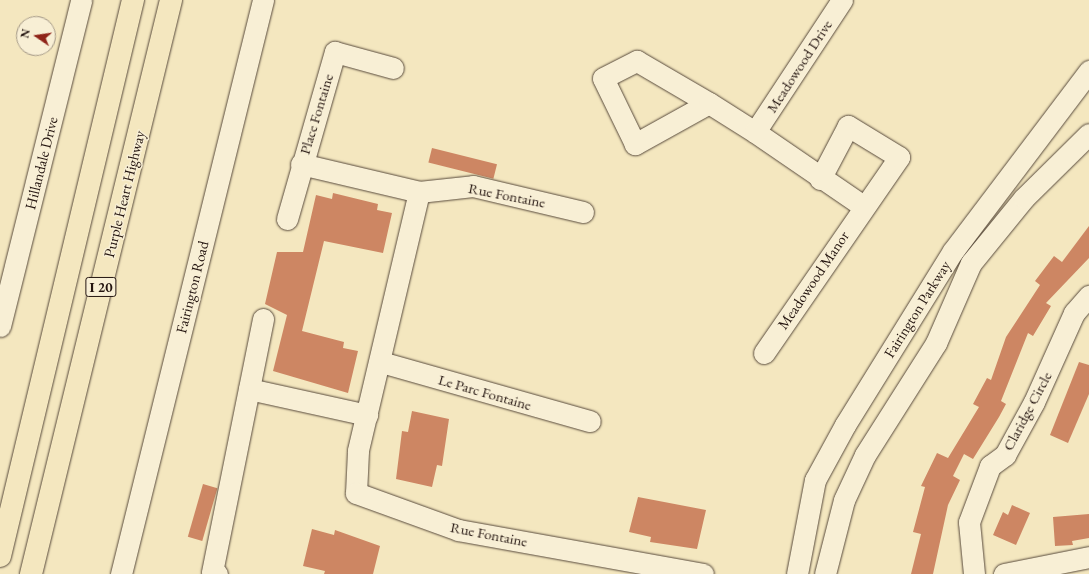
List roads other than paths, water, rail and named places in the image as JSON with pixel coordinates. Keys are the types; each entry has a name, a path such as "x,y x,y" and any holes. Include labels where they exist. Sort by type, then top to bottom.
{"highway":[{"name":"I 20","path":"0,556 133,0"},
{"name":"Purple Heart Highway","path":"32,574 171,0"}],"street":[{"name":"Hillandale Drive","path":"0,326 81,0"},
{"name":"Fairington Road","path":"121,574 263,0"},
{"name":"Meadowood Drive","path":"755,132 842,0"},
{"name":"Place Fontaine","path":"393,68 335,52 301,164 419,192"},
{"path":"709,103 635,144 603,78 637,61 709,103 755,132 820,179 863,206"},
{"name":"Fairington Parkway","path":"797,574 815,480 844,425 953,251 1089,71"},
{"name":"Meadowood Manor","path":"764,353 863,206 899,157 848,126 820,179"},
{"name":"Fairington Parkway","path":"825,574 844,500 865,455 936,343 971,263 1024,198 1089,134"},
{"path":"287,219 301,164"},
{"name":"Rue Fontaine","path":"584,212 473,186 419,192 381,362 358,451 356,493 458,530 703,574"},
{"name":"Claridge Circle","path":"974,574 969,522 990,466 1005,455 1034,402 1074,313 1089,296"},
{"path":"217,574 212,572 263,319"},
{"name":"Le Parc Fontaine","path":"381,362 590,421"},
{"path":"248,389 367,415"},
{"path":"1004,574 1089,557"}]}
